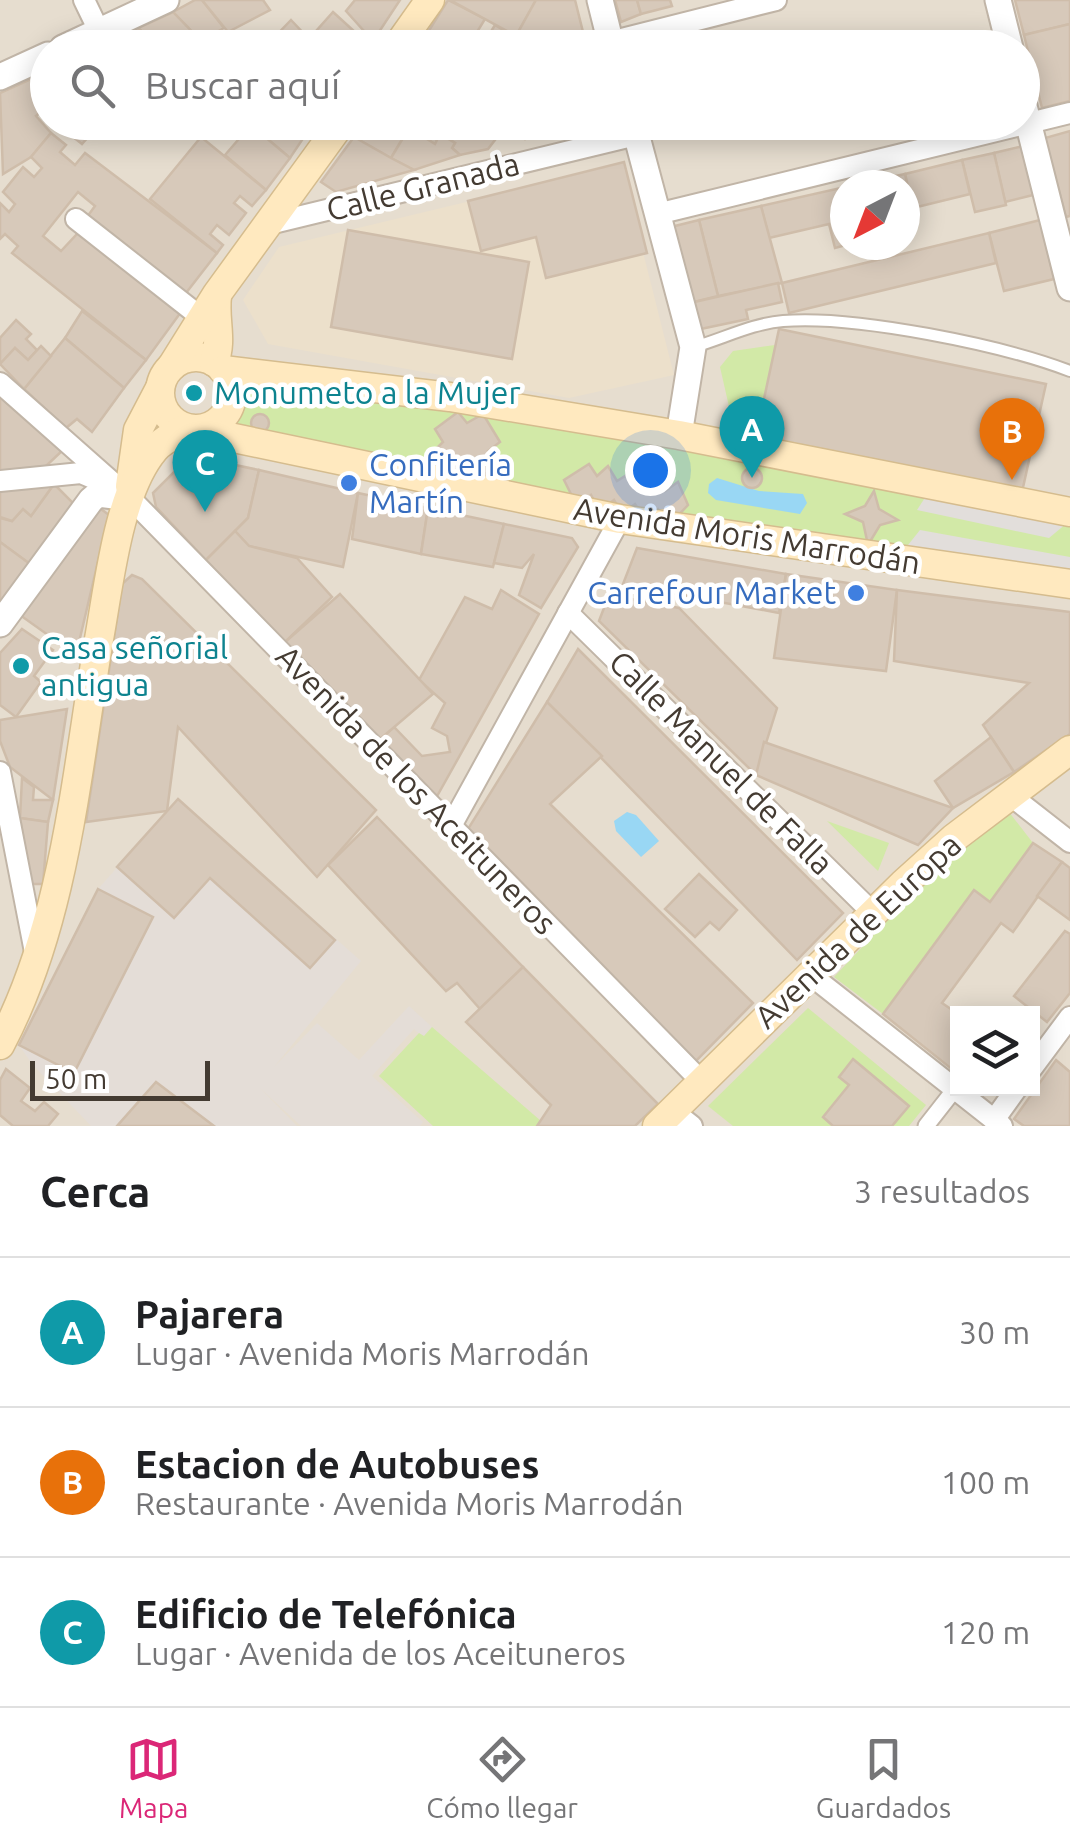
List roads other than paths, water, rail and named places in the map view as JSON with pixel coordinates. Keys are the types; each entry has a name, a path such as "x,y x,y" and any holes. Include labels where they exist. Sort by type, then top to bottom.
{"main road":[{"path":"409,30 430,0"},
{"path":"130,498 130,458 138,430 166,377 210,306 329,140"},
{"path":"0,1046 38,963 62,854 112,570 130,498 155,449 188,429 212,426 227,411 232,390 218,366 221,346 210,306"},
{"path":"188,429 162,408 166,377 192,357 218,366 450,397 680,435 1070,512"},
{"name":"Avenida Moris Marrodán","path":"188,429 620,519 1070,584"},
{"name":"Avenida de Europa","path":"674,1121 702,1082 808,973 954,838 1070,750"}],"street":[{"path":"84,0 99,30"},
{"path":"101,30 166,0"},
{"path":"600,0 608,30"},
{"path":"664,30 776,0"},
{"path":"998,0 1006,30"},
{"path":"0,77 30,63"},
{"path":"1040,112 1070,114"},
{"name":"Calle Granada","path":"268,224 592,140"},
{"path":"637,140 693,347 680,435"},
{"path":"658,214 922,140"},
{"path":"1033,140 1070,288"},
{"path":"76,219 210,306"},
{"path":"0,383 130,498"},
{"path":"0,481 81,473 130,498"},
{"path":"0,624 91,500 98,494 130,498"},
{"name":"Avenida de los Aceituneros","path":"130,498 702,1082"},
{"path":"451,826 620,519"},
{"name":"Calle Manuel de Falla","path":"568,613 873,913"},
{"path":"0,772 38,963"},
{"path":"1010,795 1070,842"},
{"path":"808,973 950,1085"},
{"path":"1040,1057 1070,1018"},
{"path":"926,1126 950,1095"},
{"path":"964,1096 998,1123 1013,1096"}],"lane":[{"path":"693,347 781,321 868,326 1028,355 1070,371"}],"water":[{"path":"717,478 759,491 803,494 807,503 800,514 716,500 708,493 709,484"},
{"path":"627,812 636,815 659,841 641,857 616,831 614,821"}],"place":[{"name":"Monumeto a la Mujer","path":"194,393"},
{"name":"Pajarera","path":"752,478"},
{"name":"Estacion de Autobuses","path":"1012,480"},
{"name":"Confitería Martín","path":"349,483"},
{"name":"Edificio de Telefónica","path":"205,512"},
{"name":"Carrefour Market","path":"856,593"},
{"name":"Casa señorial antigua","path":"21,666"}]}
